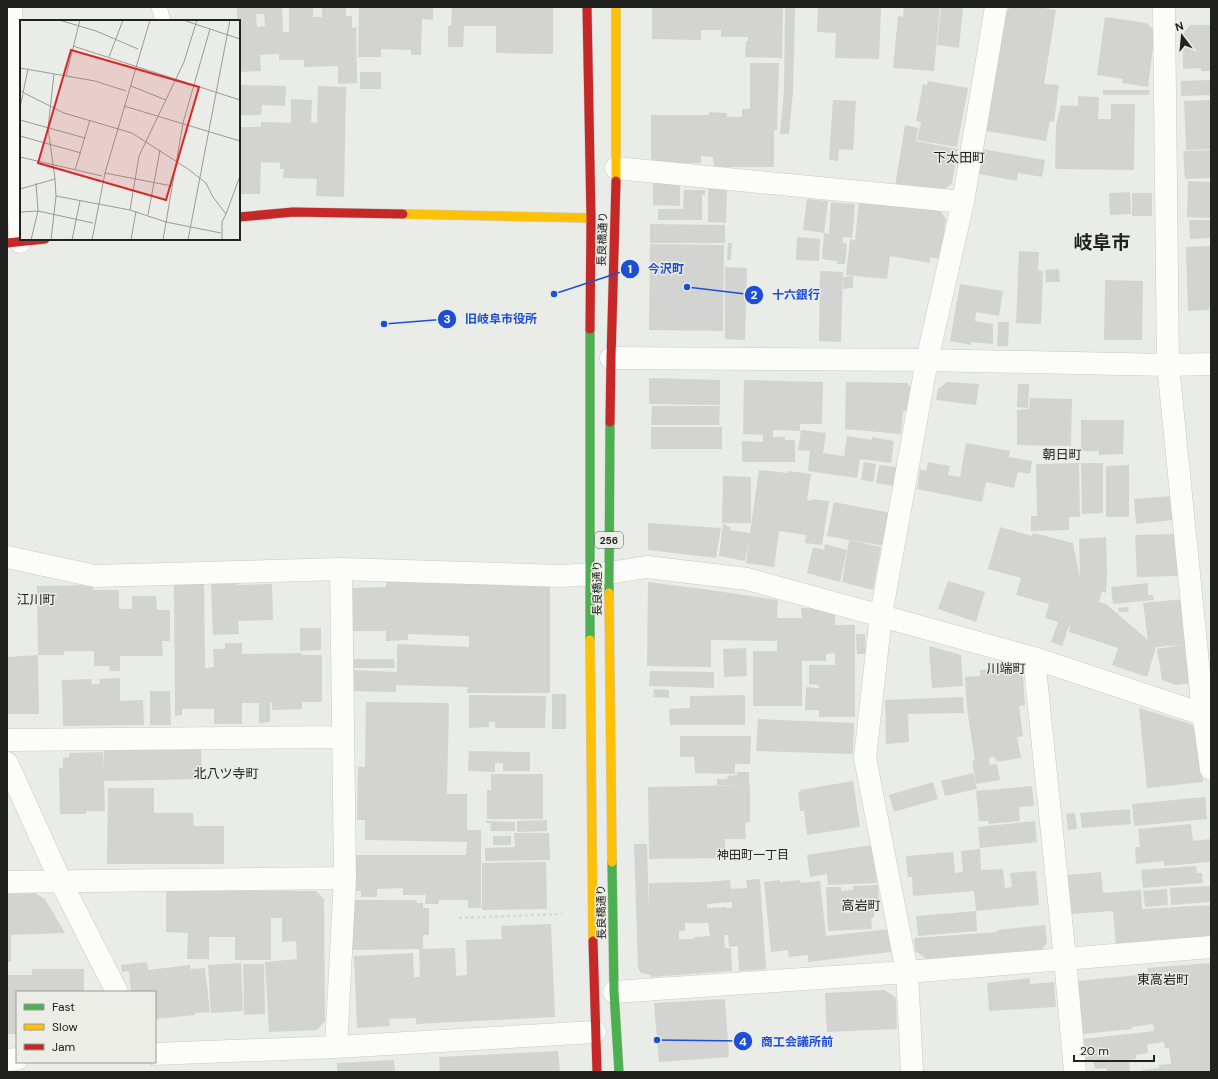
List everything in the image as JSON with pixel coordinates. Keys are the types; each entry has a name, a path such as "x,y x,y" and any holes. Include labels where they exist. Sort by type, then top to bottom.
{"main road":[{"name":"長良橋通り","path":"587,7 599,574 614,992 619,1072"},
{"name":"長良橋通り","path":"597,1072 592,905 599,574 611,358 616,168 616,7"},
{"path":"240,217 293,212 591,218"},
{"path":"14,242 35,240"}],"street":[{"path":"11,7 14,242"},
{"path":"912,1072 907,972 865,758 881,616 926,360 963,202 996,7"},
{"path":"1164,7 1168,365 1207,716 1211,769"},
{"path":"616,168 963,202"},
{"path":"611,358 926,360 1168,365 1211,364"},
{"path":"7,558 96,576 341,569 562,576 599,574 647,567 748,579 1034,658 1207,716"},
{"path":"336,1047 345,878 341,569"},
{"path":"1034,658 1075,1072"},
{"path":"7,740 343,737"},
{"path":"7,763 61,882 117,991"},
{"path":"7,882 345,878"},
{"path":"614,992 907,972 1211,947"},
{"path":"156,1054 336,1047 595,1032"}],"lane":[{"path":"159,7 163,20"}],"path":[{"path":"459,918 562,914"}],"building":[{"path":"237,7 282,7 283,32 289,32 289,7 313,7 313,17 322,17 322,7 346,7 346,16 352,16 352,28 356,27 357,83 338,84 338,66 304,67 304,60 279,60 279,54 260,55 261,71 240,72 240,20 237,20","holes":["256,14 264,14 265,26 257,27"]},
{"path":"359,7 433,7 433,20 422,19 421,55 411,55 411,50 381,49 381,57 358,57"},
{"path":"452,7 553,7 553,54 496,53 496,26 464,26 463,47 448,47 448,26 451,26"},
{"path":"652,7 783,7 782,58 745,57 746,41 748,41 748,37 721,37 721,30 701,30 701,40 652,39"},
{"path":"785,7 795,7 793,92 789,134 780,134 784,90"},
{"path":"818,7 881,8 879,59 835,58 836,33 817,32"},
{"path":"904,7 940,7 934,71 893,68 898,16 903,17"},
{"path":"941,7 963,7 959,48 937,45"},
{"path":"1011,7 1038,7 1056,10 1044,84 1059,85 1054,122 1050,121 1046,141 986,131 1006,11"},
{"path":"1105,17 1147,23 1155,32 1148,87 1122,83 1123,79 1097,75"},
{"path":"1190,25 1211,25 1211,71 1201,71 1201,68 1183,69 1183,34"},
{"path":"750,63 779,63 777,130 774,130 774,167 714,167 713,157 701,156 701,163 651,163 651,115 709,115 709,112 727,113 727,117 742,117 742,109 750,109"},
{"path":"360,72 381,72 381,89 360,89"},
{"path":"1211,80 1211,95 1181,96 1181,81"},
{"path":"928,81 968,88 957,147 917,140 921,122 916,121 923,84 927,85"},
{"path":"240,85 286,86 285,106 262,105 261,115 240,115"},
{"path":"318,86 346,87 344,197 316,196 317,179 283,178 284,169 280,169 280,163 261,162 260,194 240,194 240,127 261,127 261,122 291,123 291,99 312,100 311,122 317,123"},
{"path":"1103,90 1150,90 1149,95 1103,95"},
{"path":"1078,96 1099,97 1098,119 1111,119 1111,104 1135,104 1134,170 1055,169 1056,125 1061,105 1078,106"},
{"path":"833,100 856,101 853,150 839,149 838,161 829,160"},
{"path":"1211,100 1211,149 1186,150 1184,101"},
{"path":"905,125 918,128 916,141 958,149 952,183 943,191 895,186"},
{"path":"982,149 1045,160 1042,177 1018,173 1017,181 979,174"},
{"path":"1211,150 1211,178 1185,179 1183,151"},
{"path":"1188,181 1211,182 1211,218 1187,217"},
{"path":"653,182 680,185 680,206 653,205"},
{"path":"708,187 727,188 726,223 708,222"},
{"path":"684,190 705,190 705,195 702,195 702,220 658,220 658,209 683,209"},
{"path":"1130,192 1131,214 1110,215 1109,193"},
{"path":"1132,193 1152,193 1152,216 1132,216"},
{"path":"807,199 828,201 824,233 803,230"},
{"path":"859,201 939,209 946,219 940,259 930,257 930,263 890,256 887,279 846,275 850,239 855,240"},
{"path":"831,202 855,204 852,238 843,237 843,243 847,244 845,264 837,264 837,261 822,259 824,233 829,234"},
{"path":"1189,220 1211,220 1211,238 1190,239"},
{"path":"650,224 725,225 725,243 650,243"},
{"path":"797,237 820,239 819,261 796,260"},
{"path":"728,243 732,243 731,260 727,260"},
{"path":"650,244 724,245 723,331 649,330"},
{"path":"1211,246 1211,307 1209,307 1209,310 1188,311 1186,247"},
{"path":"1019,251 1039,252 1038,270 1043,271 1041,324 1016,323"},
{"path":"725,267 747,268 745,340 725,339"},
{"path":"1059,269 1060,282 1046,282 1045,270"},
{"path":"820,271 843,272 841,342 819,341"},
{"path":"853,276 853,288 843,289 843,277"},
{"path":"1105,280 1143,281 1142,340 1104,340"},
{"path":"960,284 1003,291 999,316 976,312 975,321 993,324 993,344 971,342 971,345 950,341"},
{"path":"998,322 1009,322 1008,346 997,346"},
{"path":"649,378 720,380 720,405 649,404"},
{"path":"744,380 823,382 822,424 800,424 800,431 773,430 773,437 785,437 785,440 795,440 795,462 742,462 742,441 763,442 763,435 743,434"},
{"path":"846,382 907,383 915,393 911,411 903,411 901,434 845,429"},
{"path":"947,382 979,384 976,405 936,400 938,389"},
{"path":"1018,384 1029,384 1028,408 1017,407"},
{"path":"1030,398 1072,399 1071,446 1017,445 1017,410 1029,409"},
{"path":"652,406 720,406 719,425 651,425"},
{"path":"1081,420 1124,420 1123,454 1099,455 1099,451 1081,451"},
{"path":"651,427 722,427 722,449 651,449"},
{"path":"801,430 826,433 823,453 844,456 847,436 872,440 872,437 894,441 891,463 860,459 857,478 808,471 810,451 798,450"},
{"path":"966,443 1010,451 1009,457 1032,461 1030,474 1018,472 1014,488 986,482 982,502 917,489 920,469 926,471 928,462 950,466 948,475 960,477"},
{"path":"864,462 876,464 873,482 861,480"},
{"path":"1079,463 1080,517 1069,517 1069,530 1031,531 1031,516 1037,516 1036,464"},
{"path":"1081,463 1103,463 1103,513 1082,514"},
{"path":"879,465 897,467 894,486 876,483"},
{"path":"1129,465 1129,517 1106,517 1106,466"},
{"path":"759,470 788,473 788,471 811,474 807,500 811,501 812,499 829,501 822,545 805,543 806,535 779,531 774,567 746,563 749,541 745,561 719,556 723,524 731,527 730,530 750,533"},
{"path":"723,476 751,477 751,523 722,523"},
{"path":"1171,496 1173,520 1136,524 1134,499"},
{"path":"834,502 891,513 885,546 827,536"},
{"path":"648,523 721,528 716,558 648,550"},
{"path":"1000,527 1032,536 1033,533 1073,543 1080,578 1079,539 1106,537 1106,593 1102,591 1099,602 1106,604 1148,640 1143,603 1184,599 1189,644 1156,647 1147,677 1112,665 1118,648 1069,632 1070,626 1062,646 1051,642 1058,622 1045,618 1049,604 1016,595 1021,578 988,569"},
{"path":"1177,534 1178,576 1137,577 1135,535"},
{"path":"849,540 881,547 873,590 842,582"},
{"path":"825,544 847,550 840,582 807,573 813,547 824,550"},
{"path":"386,580 550,585 550,693 467,693 468,687 396,685 396,692 348,691 348,670 397,672 397,644 469,647 469,636 408,634 408,640 386,641 386,631 348,631 347,588 386,587"},
{"path":"237,581 237,585 272,584 273,620 238,621 239,634 213,635 211,582"},
{"path":"948,581 985,592 976,622 938,609"},
{"path":"174,582 204,582 205,668 214,667 213,649 225,649 225,643 242,643 242,654 301,653 302,655 322,655 322,702 302,702 302,709 272,710 272,703 270,703 270,722 259,723 259,703 242,703 242,724 214,724 214,709 182,709 182,715 175,716"},
{"path":"648,582 778,600 777,618 802,618 801,608 815,608 835,614 835,625 855,625 855,717 819,717 819,710 805,710 806,687 819,688 819,685 809,684 809,665 835,665 835,653 826,654 826,661 802,661 802,706 753,706 753,651 777,651 777,641 711,640 711,667 647,666"},
{"path":"1148,583 1148,595 1153,595 1154,600 1113,604 1111,587"},
{"path":"93,585 93,590 119,590 119,609 132,609 132,596 156,596 157,610 170,610 170,641 162,641 163,656 120,656 120,671 110,671 109,666 94,666 94,651 64,651 64,655 38,655 37,586"},
{"path":"1128,607 1129,612 1119,612 1118,608"},
{"path":"300,628 321,628 321,650 300,651"},
{"path":"856,634 865,634 866,654 857,654"},
{"path":"1187,644 1193,683 1176,685 1162,680 1157,649"},
{"path":"929,646 961,655 963,686 932,688"},
{"path":"746,648 747,676 724,677 723,649"},
{"path":"38,655 39,714 7,714 7,657"},
{"path":"349,659 394,659 395,668 349,668"},
{"path":"999,669 1000,673 1018,672 1023,677 1025,705 1019,706 1023,736 1017,737 1021,758 996,762 995,757 989,758 990,765 997,764 1000,780 976,784 972,761 975,760 967,709 965,677 980,676 980,670"},
{"path":"650,671 714,672 714,688 649,686"},
{"path":"120,678 120,701 143,700 144,725 63,726 62,680 91,679 92,684 100,684 99,679"},
{"path":"654,689 669,690 669,698 653,697"},
{"path":"150,691 170,691 171,725 150,725"},
{"path":"552,694 566,694 566,729 552,729"},
{"path":"469,695 546,696 545,728 495,728 495,722 489,722 489,727 469,728"},
{"path":"745,695 745,725 670,725 669,709 690,708 690,696"},
{"path":"963,697 964,713 908,714 909,742 886,744 885,700"},
{"path":"366,702 449,703 447,794 467,794 467,830 481,830 481,908 468,908 468,900 439,900 438,904 425,904 426,895 403,895 403,888 377,889 377,897 361,897 361,891 348,891 348,855 466,855 467,842 365,840 365,820 357,820 358,767 365,767"},
{"path":"1139,708 1191,724 1198,734 1203,782 1147,788"},
{"path":"758,719 854,723 853,754 756,751"},
{"path":"680,736 751,736 750,764 735,764 735,774 695,773 694,757 680,757"},
{"path":"104,749 201,749 202,779 104,781 105,811 86,811 86,814 60,814 59,768 63,768 63,758 69,757 69,753 103,752 104,768"},
{"path":"469,751 530,752 530,771 503,771 503,763 495,763 495,772 468,771"},
{"path":"737,772 749,772 749,785 717,785 717,779 728,779 727,776 737,775"},
{"path":"973,773 977,789 945,796 941,781"},
{"path":"491,774 543,774 543,819 487,819 487,790 491,790"},
{"path":"853,781 860,827 807,835 804,811 800,811 798,792 801,792 800,790"},
{"path":"933,782 938,799 894,812 889,795"},
{"path":"750,785 750,822 745,823 746,839 725,839 725,858 649,859 648,787"},
{"path":"1032,786 1034,806 1019,807 1020,821 989,824 988,821 979,821 976,791"},
{"path":"108,788 154,788 154,813 193,813 194,826 224,826 224,864 107,864"},
{"path":"1205,797 1207,819 1134,826 1132,804"},
{"path":"1130,809 1131,824 1082,828 1080,813"},
{"path":"1075,813 1077,829 1068,830 1066,814"},
{"path":"547,820 547,831 517,832 517,821"},
{"path":"486,821 515,822 515,831 490,831 491,823 486,823"},
{"path":"1035,821 1037,842 980,848 978,827"},
{"path":"1191,824 1193,841 1210,839 1211,862 1164,866 1164,861 1136,864 1135,847 1140,847 1138,829"},
{"path":"514,833 549,833 550,860 485,861 485,848 515,847"},
{"path":"493,836 511,836 511,845 493,845"},
{"path":"634,844 647,844 649,910 649,883 730,880 731,889 747,888 746,880 760,879 766,969 739,971 738,946 729,947 728,935 724,935 725,948 731,948 732,971 651,977 651,975 641,973 638,968","holes":["732,902 732,908 707,908 707,904","685,923 708,923 710,936 694,937 694,939 679,939 679,931 685,931"]},
{"path":"871,845 877,883 828,885 827,874 810,877 807,855"},
{"path":"980,849 981,870 1003,869 1005,888 1012,887 1010,873 1036,871 1039,905 976,911 974,891 913,896 912,877 908,877 906,856 953,852 955,873 963,872 961,851"},
{"path":"546,862 547,909 482,910 482,863"},
{"path":"1196,866 1197,873 1202,873 1203,883 1143,888 1141,870"},
{"path":"1101,872 1103,893 1141,890 1142,909 1211,905 1211,939 1116,945 1113,911 1071,914 1067,875"},
{"path":"780,880 780,882 800,880 800,883 820,881 826,936 889,929 891,952 808,962 808,955 789,957 788,950 771,952 764,882"},
{"path":"878,885 879,907 874,907 874,917 871,918 872,929 828,931 826,887 841,887 841,891 853,890 853,886","holes":["854,908 854,912 844,913 844,909"]},
{"path":"1211,886 1211,902 1171,905 1170,888"},
{"path":"1167,889 1168,905 1145,907 1143,891"},
{"path":"166,890 316,891 324,899 325,1021 317,1030 269,1032 265,962 297,959 296,941 282,942 282,918 271,918 271,960 235,960 235,937 209,937 209,959 187,959 188,933 166,932"},
{"path":"35,893 45,899 65,933 11,935 11,962 7,962 7,894"},
{"path":"349,900 416,900 417,903 423,903 423,908 429,908 429,935 423,935 423,949 455,948 456,976 467,975 466,940 502,939 501,926 551,924 555,1017 416,1024 416,1018 389,1019 390,1026 357,1028 354,956 413,953 414,977 420,977 419,949 349,950"},
{"path":"976,911 977,931 918,936 916,916"},
{"path":"1045,925 1047,943 1039,952 931,962 915,951 914,938 997,932 997,930"},
{"path":"147,962 148,970 190,965 190,969 205,968 210,1012 156,1019 156,991 131,991 129,971 122,972 121,965"},
{"path":"241,963 243,1011 211,1013 208,965"},
{"path":"1211,963 1211,1072 1142,1072 1142,1070 1159,1068 1159,1065 1171,1064 1169,1048 1165,1048 1164,1042 1147,1044 1148,1053 1136,1055 1136,1059 1129,1060 1130,1072 1107,1072 1106,1068 1095,1069 1093,1060 1086,1061 1083,1039 1154,1031 1153,1024 1131,1027 1132,1029 1083,1034 1078,981 1148,974 1147,968"},
{"path":"243,964 264,964 265,1014 244,1015"},
{"path":"32,969 84,969 84,991 16,991 16,1034 7,1034 7,975 32,975"},
{"path":"1030,978 1030,984 1054,982 1056,1007 989,1011 987,983"},
{"path":"885,990 896,998 897,1029 827,1032 825,993"},
{"path":"725,999 729,1057 659,1062 654,1003"},
{"path":"558,1051 560,1072 440,1072 439,1057"},
{"path":"394,1060 395,1072 337,1072 337,1063"}],"traffic: fast":[{"path":"590,329 590,640"},
{"path":"609,593 610,422"},
{"path":"612,862 614,992 619,1072"}],"traffic: slow":[{"path":"616,7 616,181"},
{"path":"403,214 591,218"},
{"path":"609,593 612,862"},
{"path":"590,640 593,941"}],"traffic: jam":[{"path":"587,7 591,218 590,329"},
{"path":"610,422 616,181"},
{"path":"240,217 293,212 403,214"},
{"path":"7,243 36,240"},
{"path":"593,941 597,1072"}],"place":[{"name":"十六銀行","path":"687,287"},
{"name":"今沢町","path":"554,294"},
{"name":"旧岐阜市役所","path":"384,324"},
{"name":"商工会議所前","path":"657,1040"}],"district":[{"name":"下太田町","path":"959,157"},
{"name":"岐阜市","path":"1102,242"},
{"name":"朝日町","path":"1062,454"},
{"name":"江川町","path":"36,599"},
{"name":"川端町","path":"1006,668"},
{"name":"北八ツ寺町","path":"226,773"},
{"name":"神田町一丁目","path":"753,855"},
{"name":"高岩町","path":"861,905"},
{"name":"東高岩町","path":"1163,979"}]}
